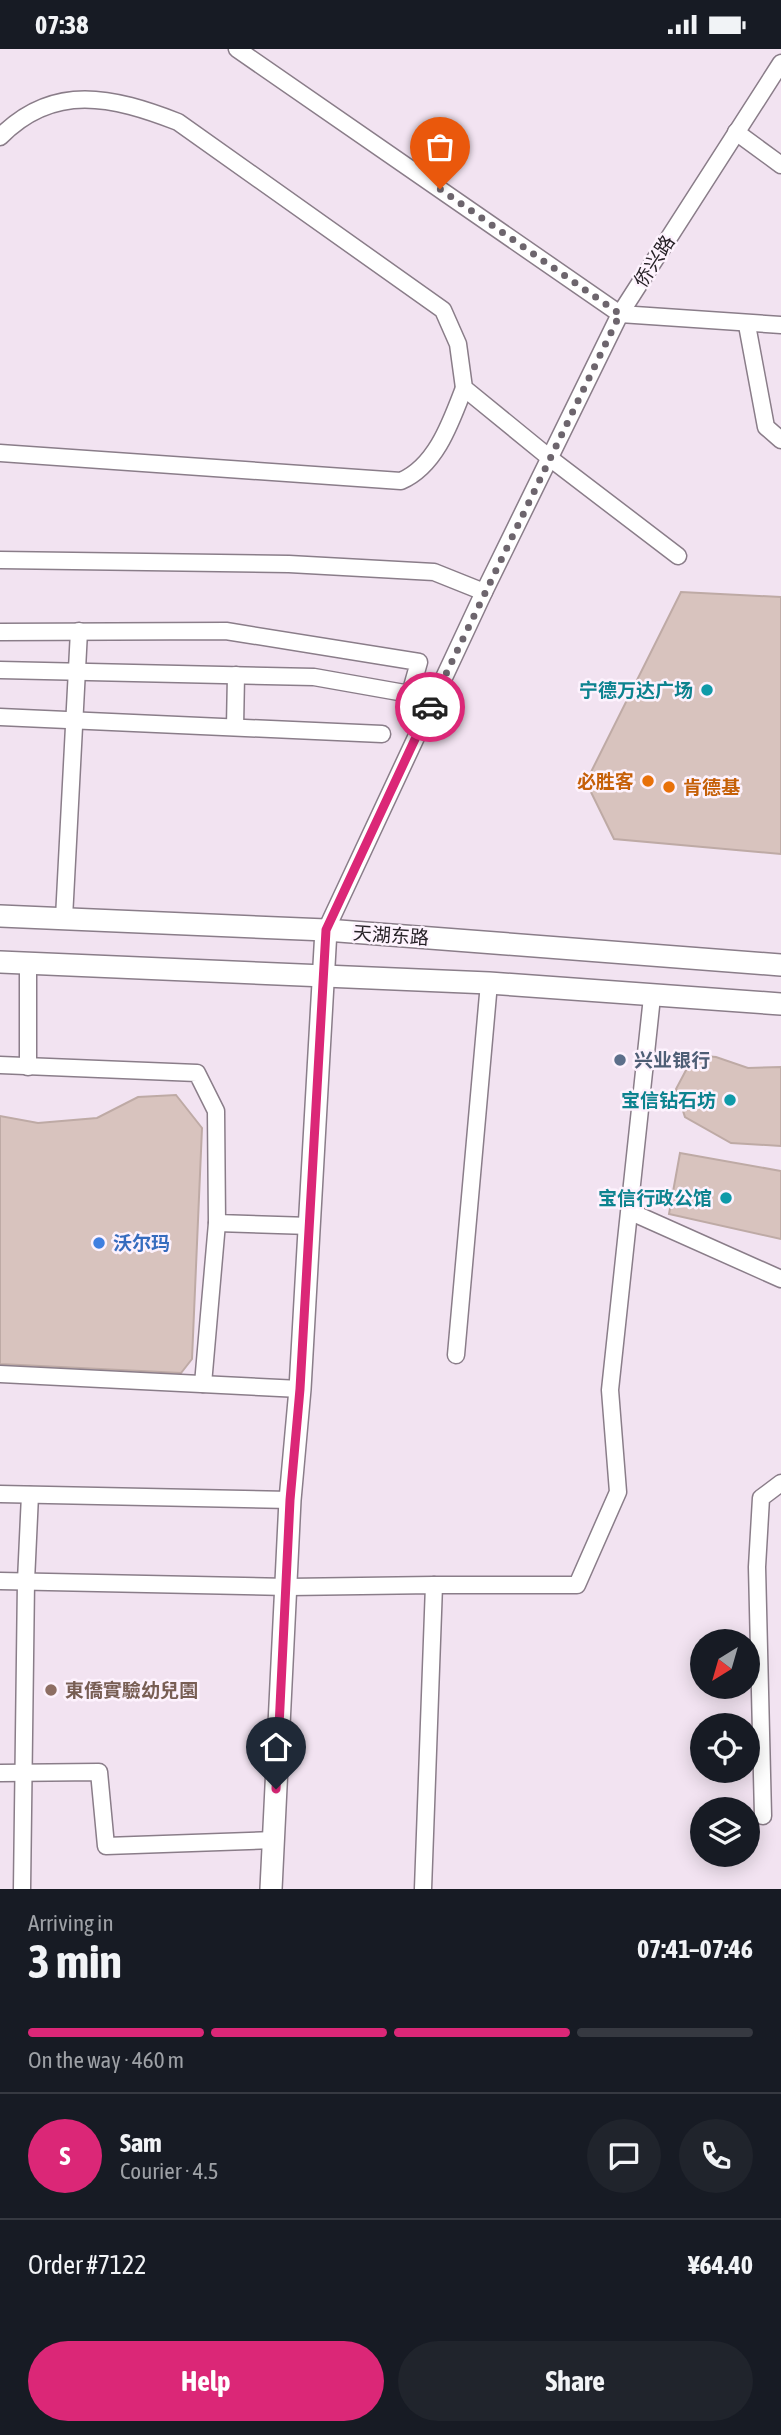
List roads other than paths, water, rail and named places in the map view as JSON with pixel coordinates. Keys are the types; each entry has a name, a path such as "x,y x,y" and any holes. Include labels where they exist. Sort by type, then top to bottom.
{"main road":[{"name":"天湖东路","path":"0,916 326,930 781,965"},
{"name":"侨兴路","path":"271,1889 288,1587 290,1500 300,1389 326,930"},
{"path":"0,962 489,983 652,997 781,1004"}],"street":[{"path":"237,49 620,314 747,325 781,325"},
{"name":"侨兴路","path":"326,930 484,592 620,314 781,63"},
{"path":"0,137 18,119 52,103 93,97 141,107 178,122 443,310 458,344 464,388 446,431 427,463 417,474 401,481 0,453"},
{"path":"736,132 781,166"},
{"path":"747,325 766,427 781,440"},
{"path":"464,388 551,459 678,556"},
{"path":"0,560 289,564 433,572 484,592"},
{"path":"0,632 226,631 419,662 410,694 314,677 0,670"},
{"path":"64,918 77,721 79,632"},
{"path":"234,727 236,675"},
{"path":"0,717 382,734"},
{"path":"28,963 28,1066"},
{"path":"456,1355 489,983"},
{"path":"0,1581 288,1587 577,1585 618,1492 610,1390 652,997"},
{"path":"0,1065 197,1073 216,1111 217,1223 203,1384"},
{"path":"631,1212 781,1279"},
{"path":"217,1223 310,1226"},
{"path":"0,1374 300,1389"},
{"path":"763,1816 757,1553 761,1498 781,1483"},
{"path":"0,1494 290,1500"},
{"path":"22,1889 26,1581 30,1495"},
{"path":"423,1889 434,1585"},
{"path":"0,1773 99,1772 106,1846 274,1840"}],"place":[{"name":"宁德万达广场","path":"707,690"},
{"name":"必胜客","path":"648,781"},
{"name":"肯德基","path":"669,787"},
{"name":"兴业银行","path":"620,1060"},
{"name":"宝信钻石坊","path":"730,1100"},
{"name":"宝信行政公馆","path":"726,1198"},
{"name":"沃尔玛","path":"99,1243"},
{"name":"東僑實驗幼兒園","path":"51,1690"}]}
